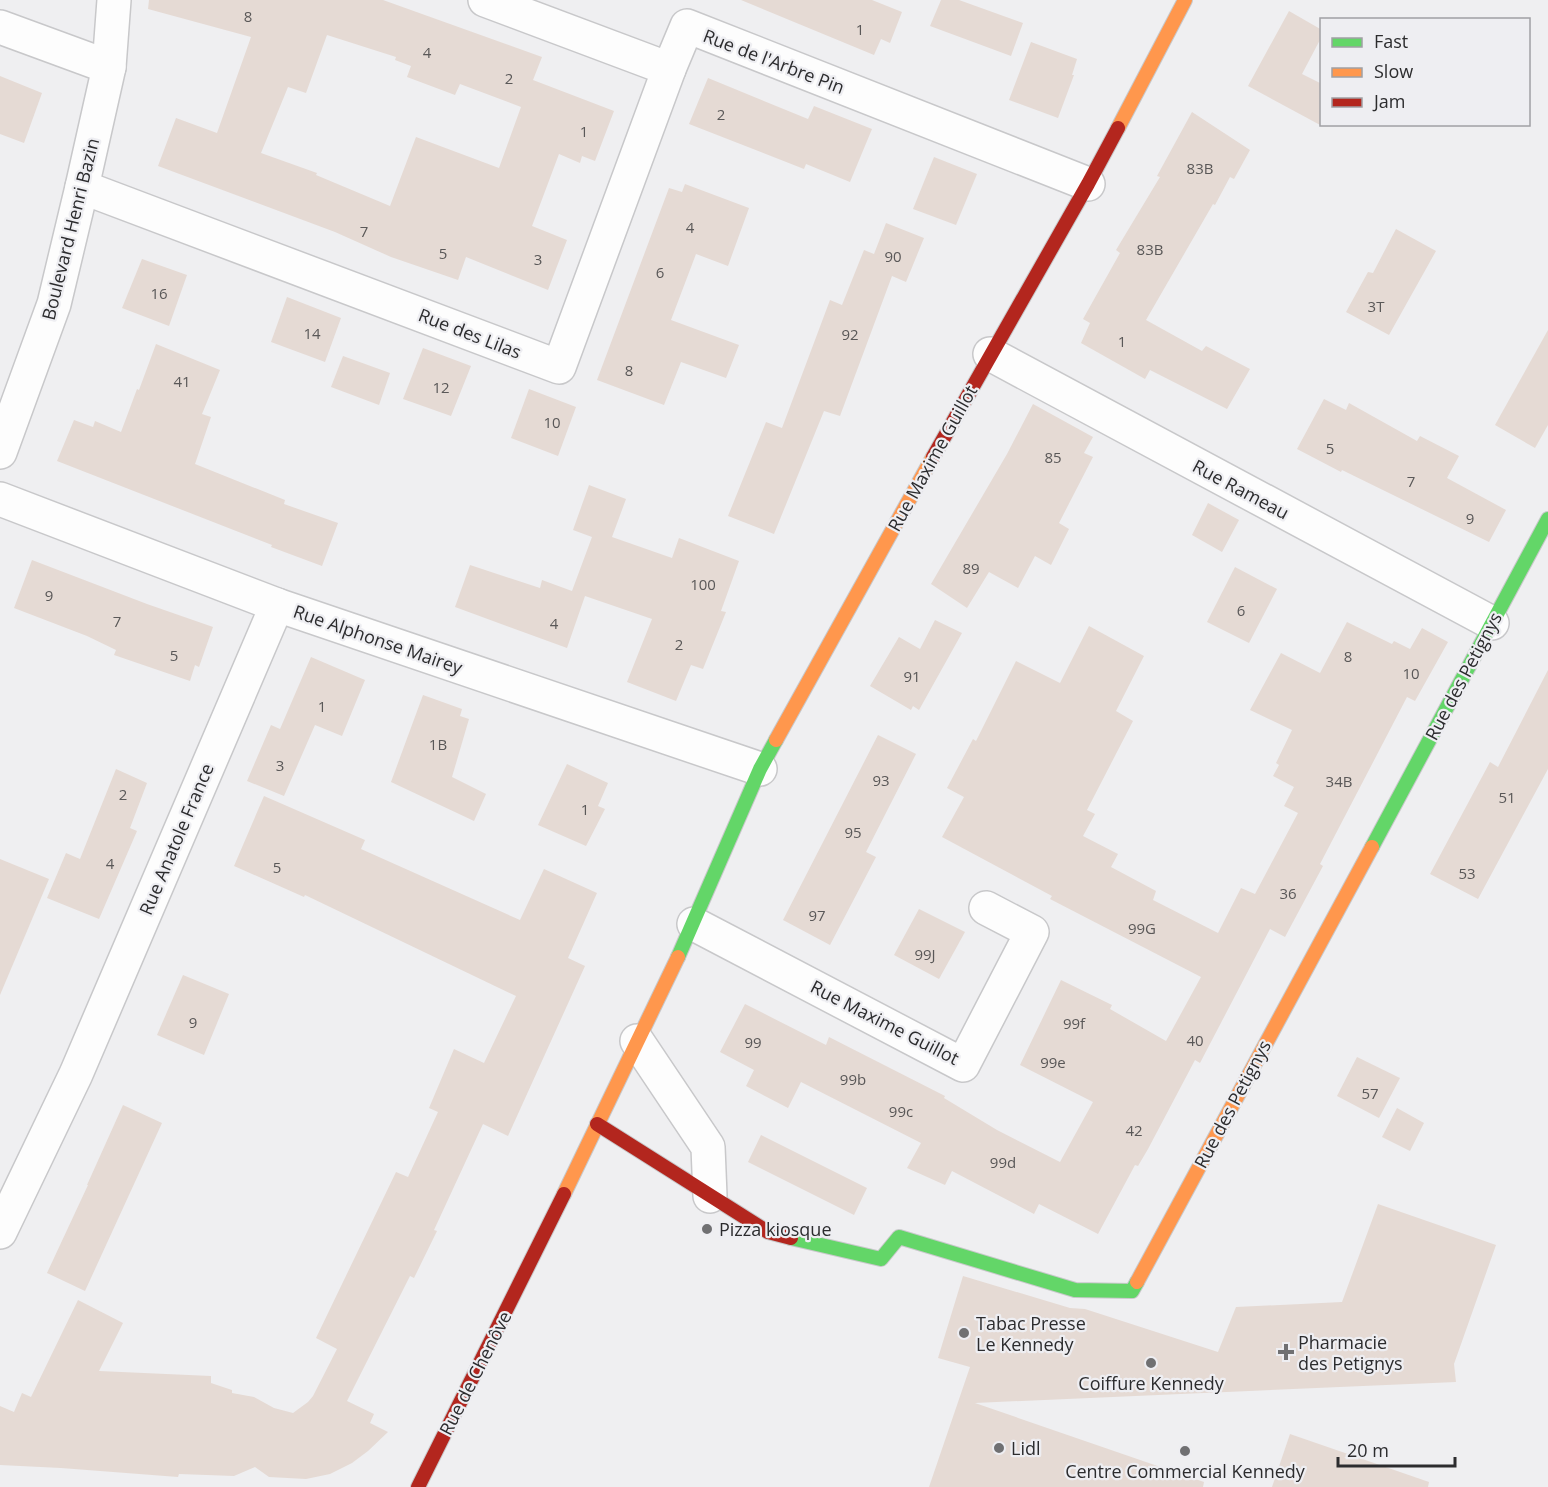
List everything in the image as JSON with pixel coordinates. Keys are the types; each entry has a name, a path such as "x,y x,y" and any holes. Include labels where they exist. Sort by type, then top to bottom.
{"street":[{"name":"Boulevard Henri Bazin","path":"0,452 54,304 109,67 114,0"},
{"path":"485,0 669,69"},
{"name":"Rue Maxime Guillot","path":"532,1259 694,924 760,769 990,354 1088,184 1185,0"},
{"name":"Rue de l'Arbre Pin","path":"669,69 687,26 1088,184"},
{"path":"0,27 109,67"},
{"name":"Rue des Lilas","path":"82,188 559,367 669,69"},
{"name":"Rue Rameau","path":"990,354 1492,623"},
{"name":"Rue Alphonse Mairey","path":"0,499 277,605 760,769"},
{"name":"Rue des Petignys","path":"597,1124 768,1232 881,1259 899,1237 1075,1290 1132,1290 1548,519"},
{"name":"Rue Anatole France","path":"0,1232 76,1074 277,605"},
{"name":"Rue Maxime Guillot","path":"694,924 963,1065 1032,932 986,908"},
{"path":"637,1041 708,1147 710,1196"},
{"name":"Rue de Chenôve","path":"418,1487 532,1259"}],"building":[{"path":"149,0 383,0 542,57 533,80 614,111 595,161 582,156 580,163 559,154 532,226 567,240 548,290 466,257 458,280 391,257 335,232 158,166 176,118 217,133 251,37 148,9","holes":["327,35 396,57 395,60 411,66 407,77 455,95 460,84 521,107 499,168 416,137 390,206 316,175 317,173 261,153 288,87 306,93"]},
{"path":"741,0 872,0 902,12 890,43 881,39 874,55"},
{"path":"941,0 959,0 1023,23 1011,56 930,26"},
{"path":"1289,11 1320,29 1320,40 1302,74 1320,83 1320,125 1248,86"},
{"path":"1031,42 1077,59 1072,75 1074,75 1058,118 1009,100"},
{"path":"0,76 42,93 24,143 0,134"},
{"path":"708,78 808,119 814,106 872,129 850,182 806,164 804,169 689,124"},
{"path":"1192,112 1250,150 1234,179 1230,177 1215,205 1213,204 1146,320 1202,351 1206,346 1250,369 1227,409 1150,370 1145,379 1081,343 1090,323 1083,319 1120,253 1116,250 1160,177 1157,176"},
{"path":"934,157 977,174 956,225 913,209"},
{"path":"685,184 749,208 728,266 696,254 671,320 739,345 726,378 681,362 664,405 597,380 669,188 682,192"},
{"path":"886,223 924,238 906,282 892,276 840,416 824,411 774,534 728,516 766,422 782,428 830,300 842,305 864,250 874,254"},
{"path":"1396,229 1436,251 1389,335 1346,312 1368,272 1373,273"},
{"path":"142,259 187,275 169,326 122,308"},
{"path":"287,297 341,318 325,362 271,342"},
{"path":"1548,330 1548,425 1535,448 1495,425"},
{"path":"156,344 220,370 202,414 211,417 195,464 285,500 284,504 338,523 322,566 57,461 74,420 93,427 95,421 121,432"},
{"path":"423,348 471,366 451,416 403,399"},
{"path":"343,356 390,373 379,405 331,387"},
{"path":"529,389 576,407 558,456 511,438"},
{"path":"1324,399 1346,410 1349,403 1417,441 1420,436 1459,456 1447,478 1506,510 1489,542 1297,449"},
{"path":"1033,404 1093,437 1084,453 1093,457 1059,523 1069,529 1051,565 1035,556 1018,588 989,572 967,608 931,584 1007,454"},
{"path":"589,485 626,499 612,537 672,558 679,538 739,561 721,611 726,612 703,669 691,665 676,701 627,682 652,619 585,596 567,648 455,607 470,565 540,588 542,580 572,591 592,537 573,530"},
{"path":"1208,503 1239,520 1222,552 1192,535"},
{"path":"32,560 213,627 199,667 195,665 190,681 114,655 116,650 87,636 14,608"},
{"path":"1235,567 1277,589 1249,643 1207,622"},
{"path":"935,620 962,633 919,710 913,706 911,710 870,686 899,637 920,649"},
{"path":"1347,622 1392,644 1394,641 1410,649 1422,628 1448,642 1415,701 1407,697 1320,864 1323,866 1285,937 1270,929 1200,1063 1195,1060 1148,1149 1138,1166 1135,1165 1098,1234 1039,1204 1034,1214 952,1171 945,1185 907,1168 921,1143 801,1082 788,1108 746,1086 754,1070 720,1052 745,1004 826,1045 829,1037 945,1096 944,1098 997,1130 1060,1162 1093,1102 1020,1065 1061,980 1112,1005 1110,1009 1166,1041 1201,977 1050,899 1052,896 942,837 964,797 947,788 973,739 976,741 1016,661 1060,683 1089,626 1144,656 1116,711 1133,721 1087,810 1095,814 1083,836 1118,854 1111,867 1156,891 1153,900 1218,933 1241,888 1255,894 1298,813 1284,806 1294,787 1273,776 1279,765 1276,763 1292,730 1250,710 1281,653 1320,673"},
{"path":"311,657 365,680 342,736 315,725 284,796 247,781 271,725 280,729"},
{"path":"1548,670 1548,769 1478,899 1430,874 1490,762 1498,767"},
{"path":"423,695 462,709 460,716 469,719 452,777 486,794 474,821 391,782"},
{"path":"878,735 916,754 866,852 876,857 830,945 783,920"},
{"path":"567,764 608,783 598,806 605,809 586,846 538,825"},
{"path":"116,769 147,783 130,828 137,831 99,919 47,898 66,853 80,859"},
{"path":"264,796 365,840 361,849 520,920 544,869 597,893 568,958 585,966 508,1136 483,1124 414,1278 410,1276 347,1401 374,1414 370,1423 388,1432 368,1451 352,1463 330,1474 306,1479 269,1477 255,1467 234,1476 179,1474 178,1477 0,1465 0,1406 14,1412 22,1393 31,1397 78,1300 123,1323 99,1371 211,1376 211,1383 232,1390 232,1393 254,1397 274,1408 293,1413 308,1402 337,1349 316,1338 396,1172 408,1177 438,1112 429,1108 454,1049 484,1063 516,996 305,895 304,897 234,866"},
{"path":"0,859 49,879 0,995"},
{"path":"919,909 965,932 939,979 894,955"},
{"path":"183,975 229,994 204,1055 157,1035"},
{"path":"1357,1057 1400,1078 1379,1118 1337,1096"},
{"path":"123,1105 162,1123 85,1291 47,1273"},
{"path":"1397,1108 1424,1123 1410,1151 1382,1137"},
{"path":"761,1135 867,1188 854,1215 748,1162"},
{"path":"1378,1204 1496,1245 1454,1364 1456,1382 975,1403 1204,1482 1203,1487 929,1487 970,1367 938,1358 963,1276 1070,1308 1085,1309 1218,1352 1236,1307 1342,1302"},
{"path":"1290,1434 1429,1482 1428,1487 1272,1487"}],"traffic: fast":[{"path":"1372,847 1548,519"},
{"path":"678,957 760,769 776,740"},
{"path":"791,1238 881,1259 899,1237 1075,1290 1132,1291 1137,1282"}],"traffic: slow":[{"path":"1118,128 1185,0"},
{"path":"776,740 933,457"},
{"path":"1137,1282 1372,847"},
{"path":"564,1194 678,957"}],"traffic: jam":[{"path":"933,457 1118,128"},
{"path":"597,1124 768,1232 791,1238"},
{"path":"418,1487 564,1194"}],"place":[{"name":"Pizza kiosque","path":"707,1229"},
{"name":"Tabac Presse Le Kennedy","path":"964,1333"},
{"name":"Pharmacie des Petignys","path":"1286,1352"},
{"name":"Coiffure Kennedy","path":"1151,1363"},
{"name":"Lidl","path":"999,1448"},
{"name":"Centre Commercial Kennedy","path":"1185,1451"}]}
